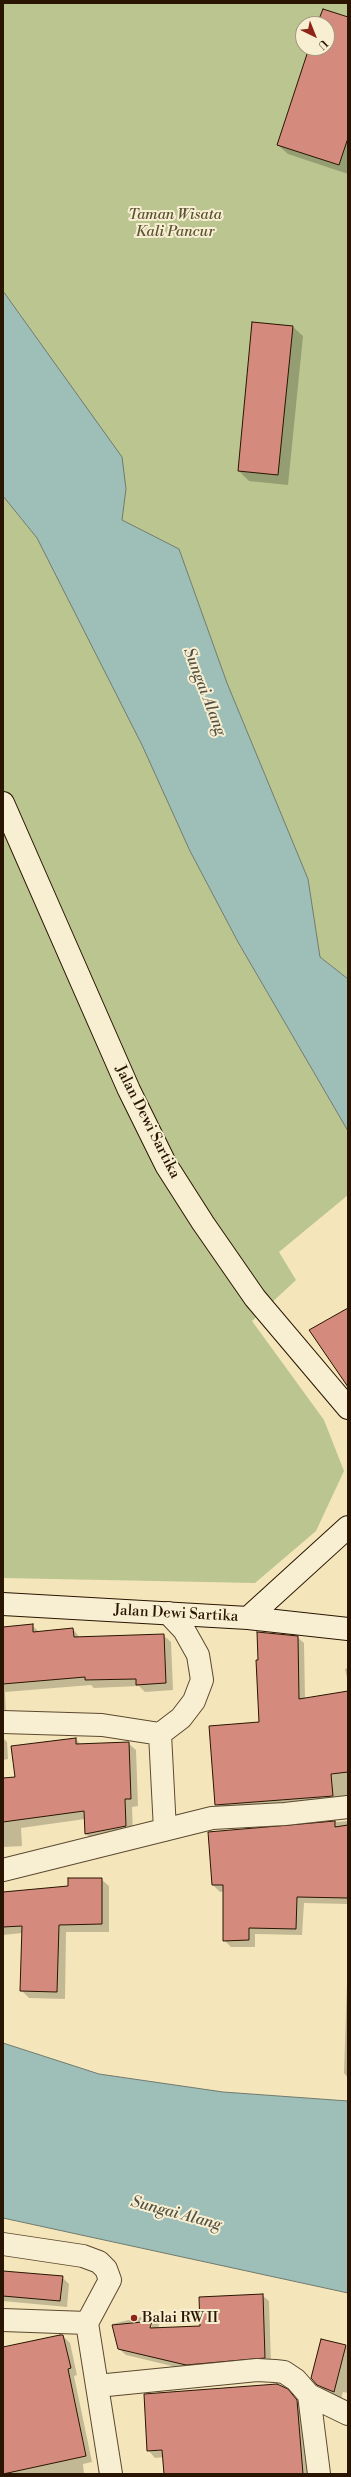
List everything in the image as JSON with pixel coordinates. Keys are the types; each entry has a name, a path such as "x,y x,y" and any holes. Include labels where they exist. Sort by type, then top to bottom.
{"street":[{"name":"Jalan Dewi Sartika","path":"3,803 129,1090 166,1165 203,1224 255,1298 348,1408"},
{"path":"248,1618 348,1527"},
{"name":"Jalan Dewi Sartika","path":"3,1604 248,1618 348,1629"},
{"path":"3,1722 102,1725 160,1734 181,1718 194,1701 202,1680 198,1656 184,1630 168,1614"},
{"path":"160,1734 165,1830"},
{"path":"3,1870 212,1818 285,1814 348,1807"},
{"path":"3,2244 83,2256 99,2262 106,2269 110,2280 87,2323 111,2474"},
{"path":"3,2320 87,2323"},
{"path":"97,2386 258,2370 284,2372 296,2380 309,2395 348,2414"},
{"path":"309,2395 318,2474"}],"green space":[{"name":"Taman Wisata Kali Pancur","path":"3,3 348,3 348,979 320,957 308,879 227,683 179,549 122,520 126,489 40,343 3,291"},
{"path":"3,496 37,538 142,745 190,851 238,942 348,1131 348,1195 279,1252 296,1280 252,1321 324,1420 344,1471 316,1531 255,1583 3,1578"}],"water":[{"name":"Sungai Alang","path":"3,291 122,457 126,489 122,520 179,549 227,683 308,879 320,957 348,979 348,1131 238,942 190,851 142,745 37,538 3,496"},
{"name":"Sungai Alang","path":"3,2043 99,2074 223,2092 348,2101 348,2293 3,2218"}],"building":[{"path":"323,9 348,17 348,138 339,165 277,145 306,56 335,56 335,16 320,16"},
{"path":"252,322 293,326 278,475 238,471"},
{"path":"348,1308 348,1387 309,1330"},
{"path":"33,1624 33,1632 73,1628 74,1637 164,1634 166,1683 136,1685 136,1679 85,1680 85,1677 3,1684 3,1627"},
{"path":"257,1632 298,1636 299,1699 348,1691 348,1772 331,1774 333,1796 215,1805 209,1726 259,1722 256,1660 258,1660"},
{"path":"76,1738 76,1744 129,1742 131,1799 125,1799 126,1826 85,1834 84,1811 3,1822 3,1778 15,1777 11,1746"},
{"path":"335,1821 335,1827 348,1825 348,1898 297,1897 296,1929 249,1928 249,1940 223,1941 223,1885 212,1885 208,1832"},
{"path":"68,1878 102,1878 102,1924 59,1925 57,1992 20,1991 22,1926 3,1927 3,1892 68,1886"},
{"path":"3,2271 63,2276 60,2301 3,2296"},
{"path":"263,2294 265,2358 186,2365 118,2349 112,2325 152,2321 150,2328 200,2326 199,2297"},
{"path":"63,2335 71,2368 68,2369 86,2456 3,2474 3,2347"},
{"path":"321,2339 346,2345 334,2392 317,2385 311,2378"},
{"path":"277,2384 288,2389 297,2400 303,2474 164,2474 162,2450 147,2451 144,2394"}],"place":[{"name":"Balai RW II","path":"134,2318"}]}
